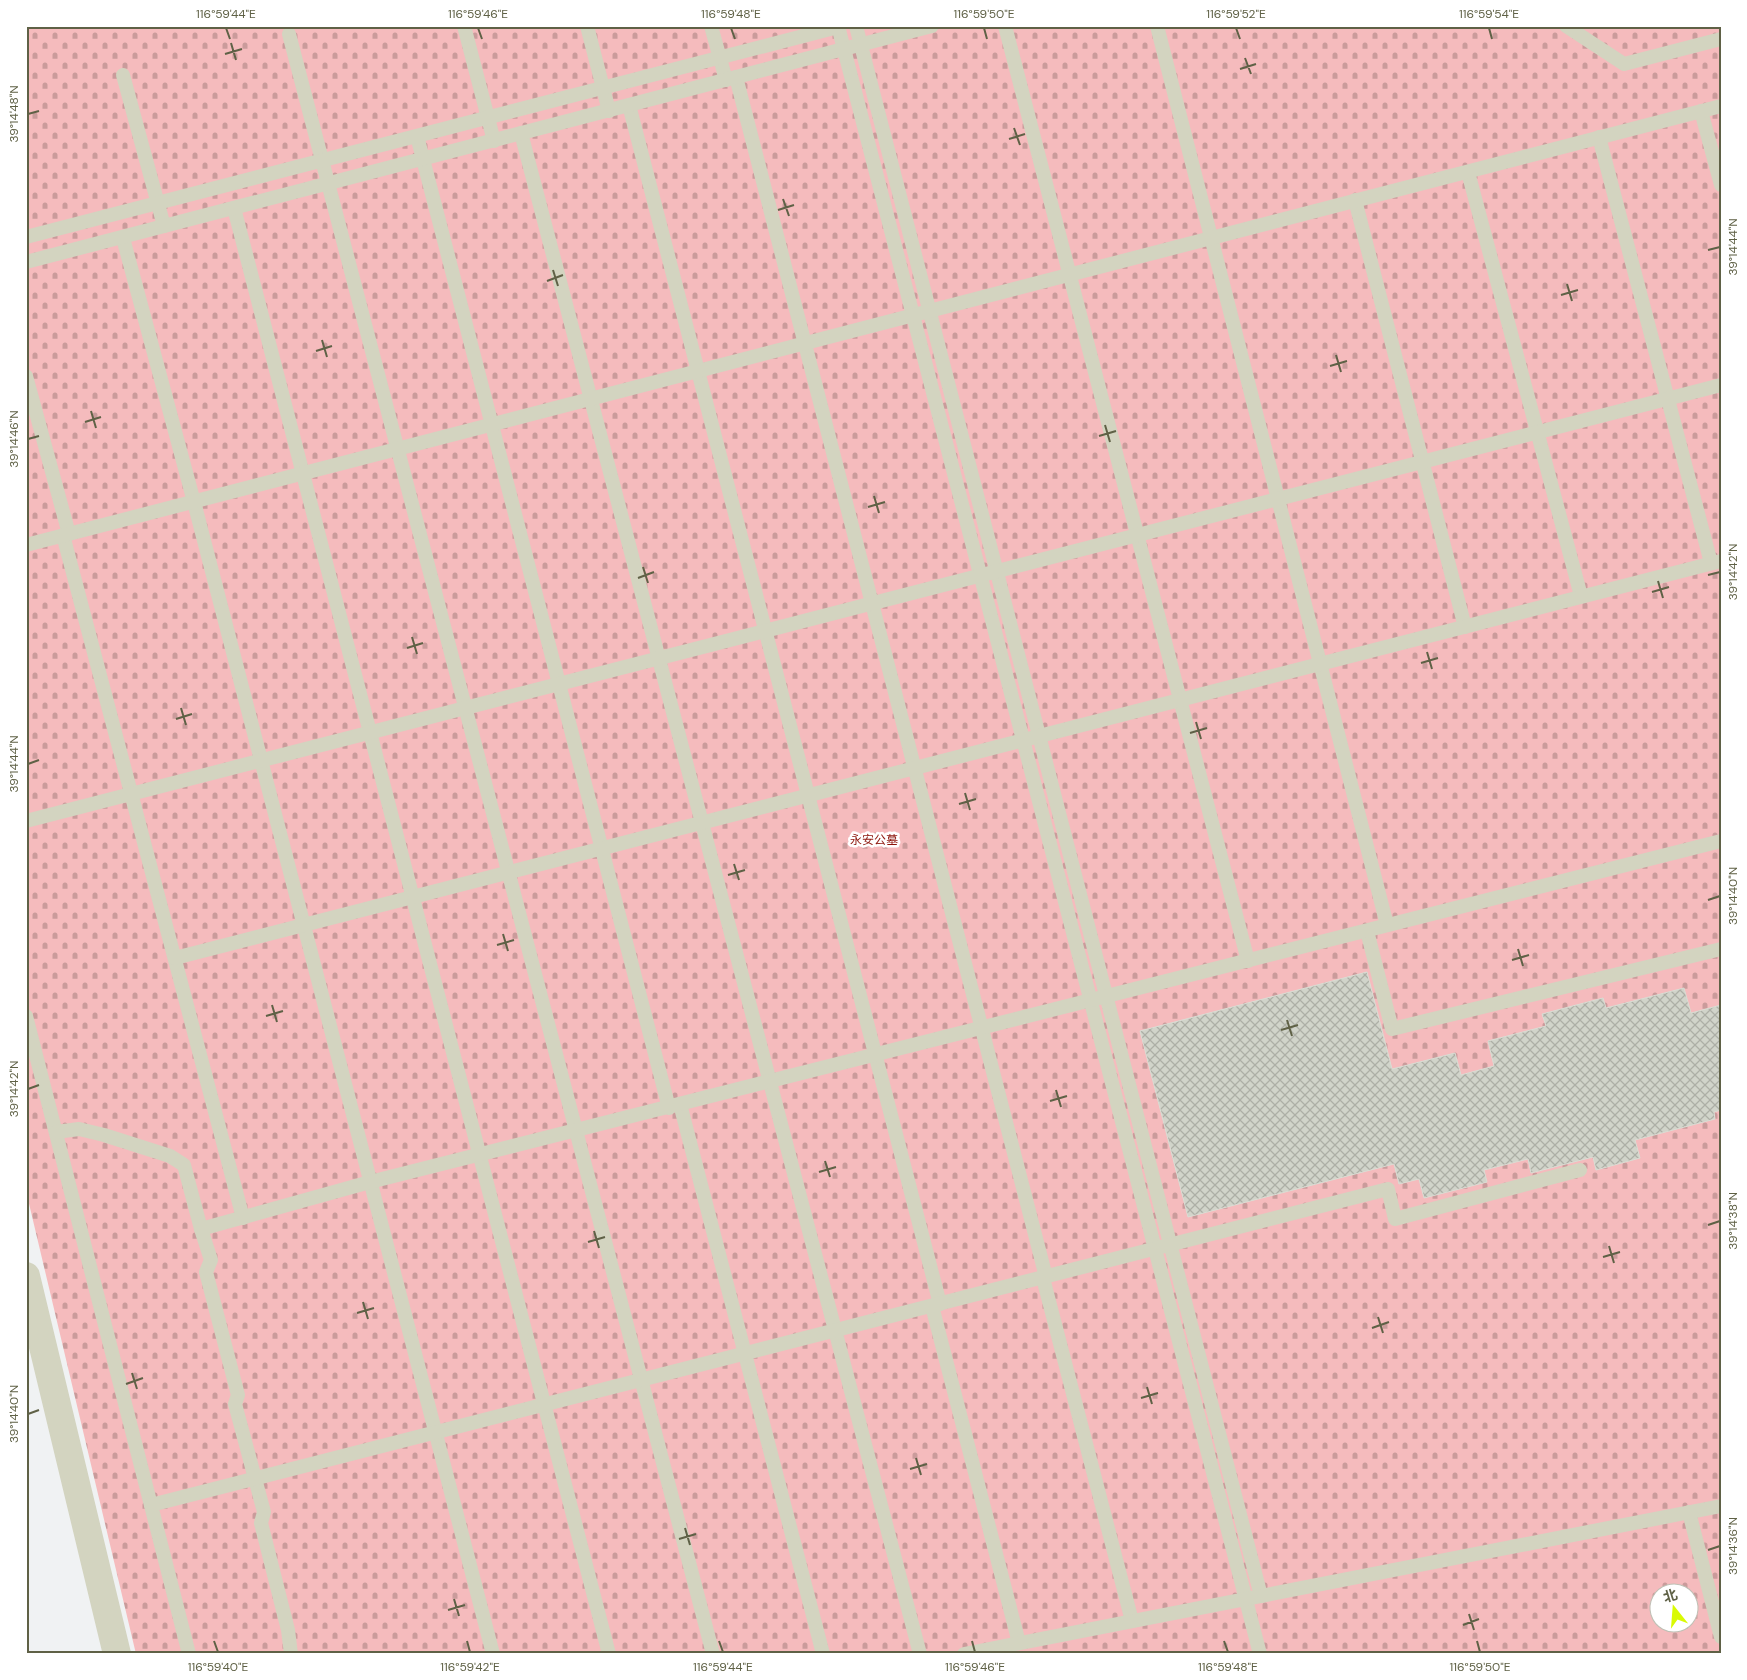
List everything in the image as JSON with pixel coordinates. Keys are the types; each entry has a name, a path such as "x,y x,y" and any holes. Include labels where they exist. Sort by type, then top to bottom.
{"street":[{"path":"26,1276 116,1654"}],"lane":[{"path":"464,26 494,141"},
{"path":"587,26 609,111"},
{"path":"711,26 720,58 731,79 804,343 1137,1619"},
{"path":"856,26 1261,1596"},
{"path":"26,262 932,26"},
{"path":"1005,26 1248,961"},
{"path":"1158,26 1387,925"},
{"path":"1566,26 1624,64 1721,39"},
{"path":"26,237 838,27 1260,1654"},
{"path":"288,34 713,1654"},
{"path":"123,75 164,226"},
{"path":"629,105 875,1056 1019,1643"},
{"path":"26,545 1721,106"},
{"path":"1701,111 1721,185"},
{"path":"521,134 920,1654"},
{"path":"417,136 602,849 745,1354 823,1654"},
{"path":"175,958 1716,562 1668,399 1599,137"},
{"path":"1468,172 1581,596"},
{"path":"1355,200 1465,627"},
{"path":"234,208 609,1654"},
{"path":"123,238 194,502 493,1654"},
{"path":"26,376 132,794 243,1218"},
{"path":"26,821 1721,385"},
{"path":"201,1229 370,1182 1721,841"},
{"path":"1366,931 1392,1029 1721,949"},
{"path":"26,1016 190,1654"},
{"path":"56,1132 79,1129 104,1135 170,1156 184,1165 211,1260 206,1272 238,1395 235,1404 264,1512 262,1523 288,1630 291,1654"},
{"path":"152,1505 1388,1189 1395,1218 1580,1170"},
{"path":"964,1654 1721,1506"},
{"path":"1689,1512 1721,1637"}],"green space":[{"name":"永安公墓","path":"26,26 1721,26 1721,1654 136,1654 26,1191"}],"building":[{"path":"1367,972 1392,1069 1455,1053 1461,1075 1494,1066 1488,1041 1546,1026 1542,1014 1603,998 1606,1008 1684,988 1691,1013 1721,1005 1721,1110 1714,1112 1715,1119 1635,1140 1640,1158 1596,1170 1593,1157 1531,1173 1528,1159 1484,1170 1487,1182 1424,1198 1419,1179 1399,1184 1394,1164 1188,1217 1140,1031"}]}
